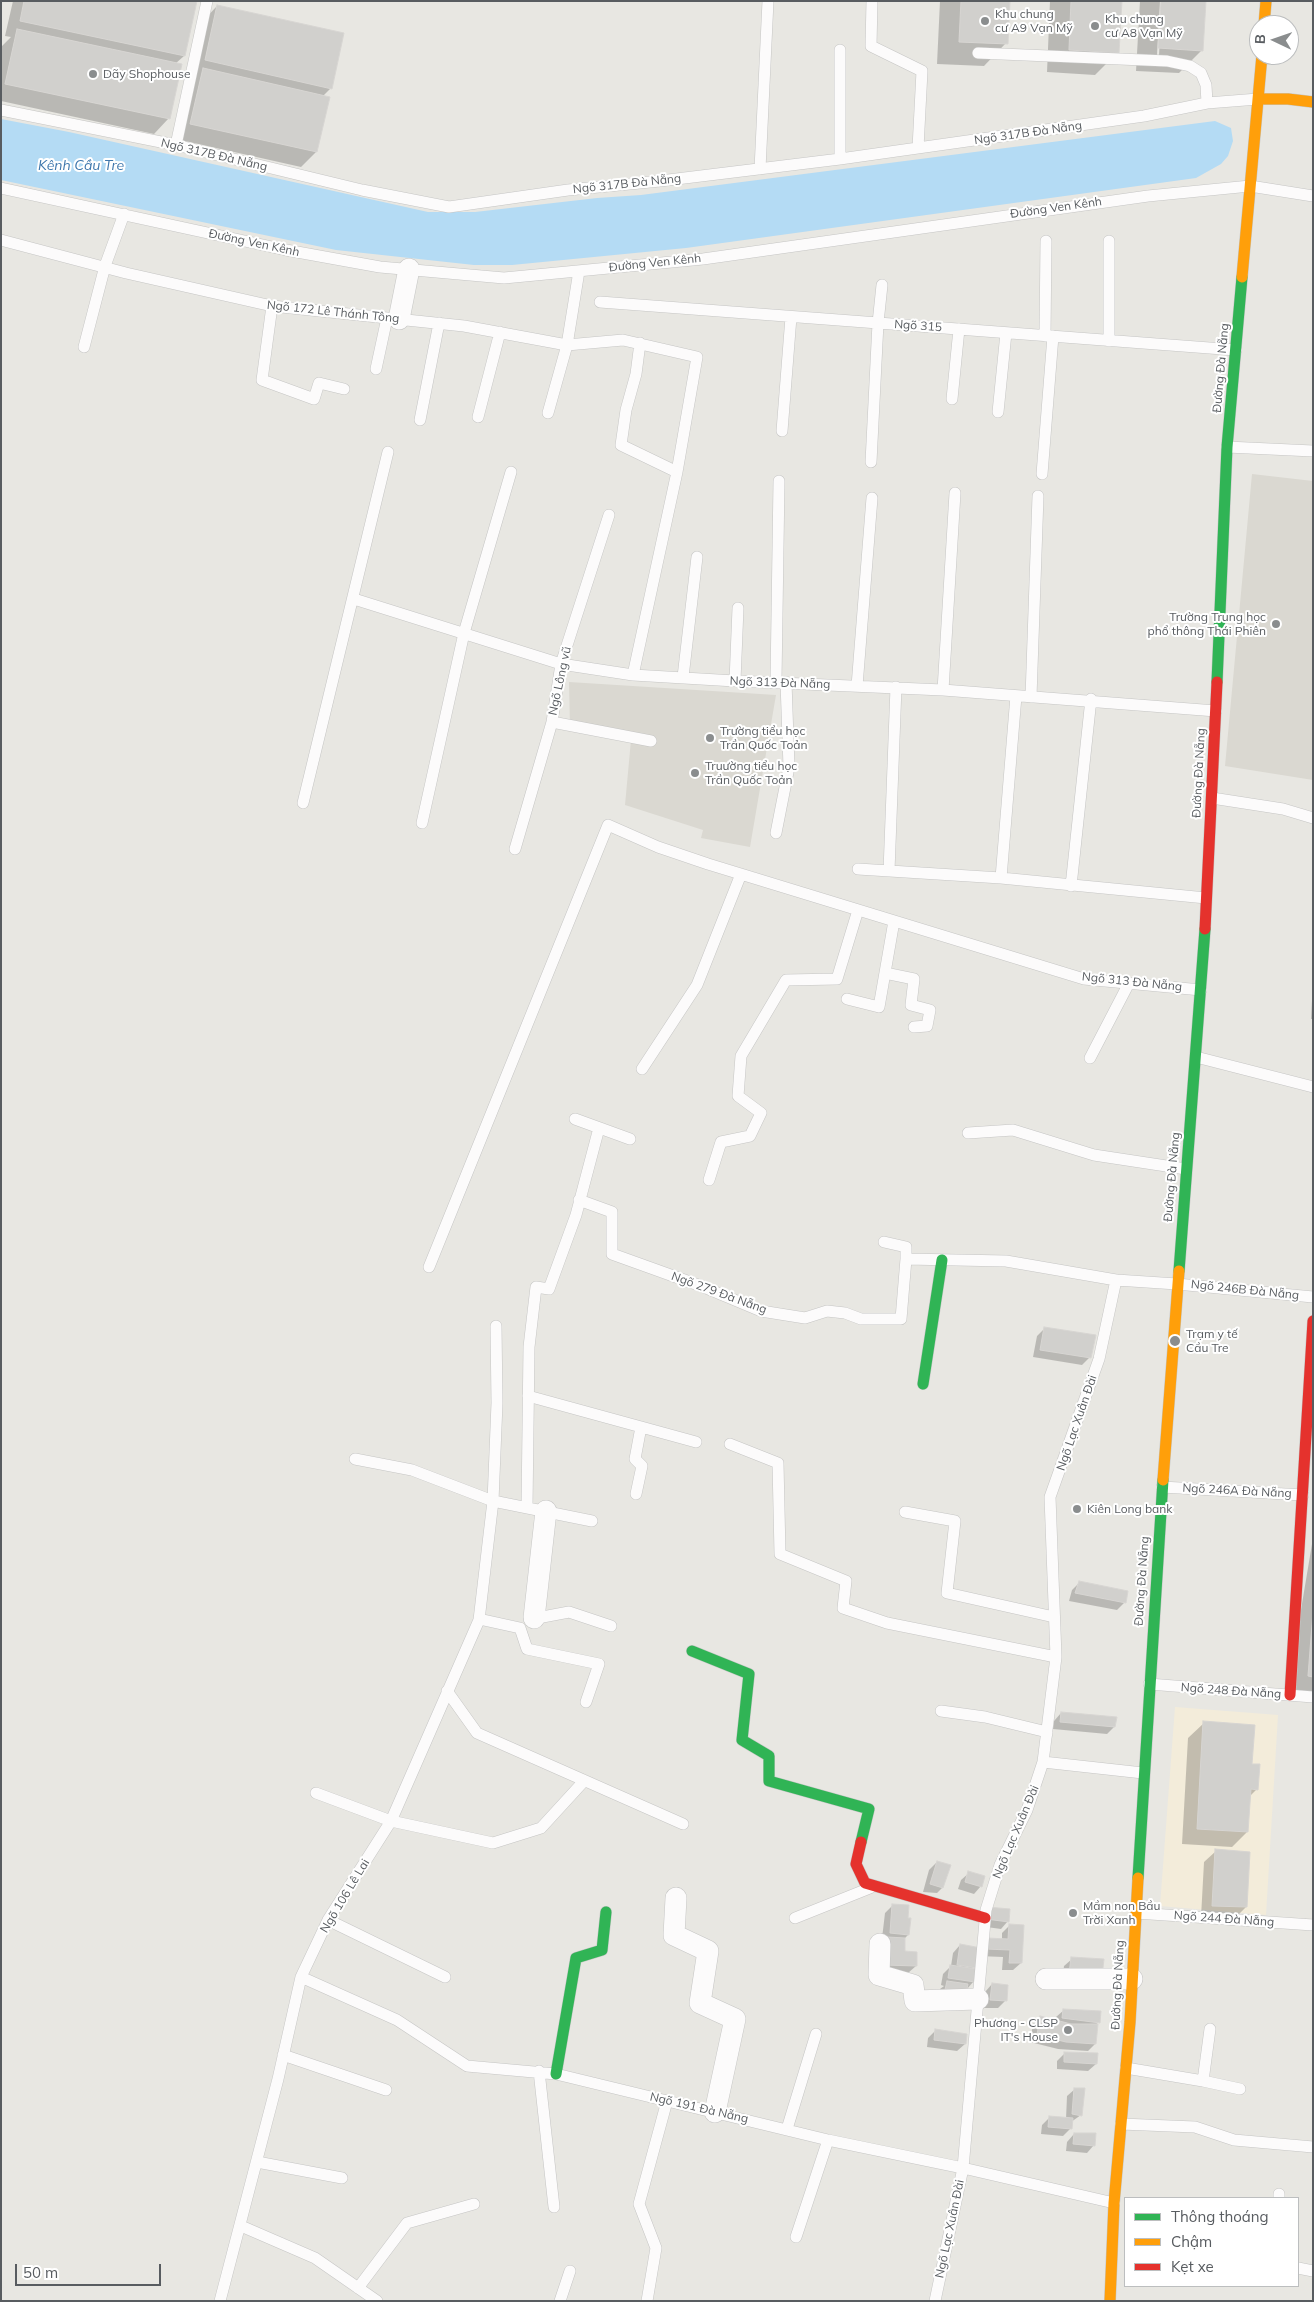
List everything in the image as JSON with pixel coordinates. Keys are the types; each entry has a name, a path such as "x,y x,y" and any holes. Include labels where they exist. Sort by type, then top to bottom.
{"main road":[{"path":"1265,15 1266,1"},
{"name":"Đường Đà Nẵng","path":"1110,2301 1114,2203 1132,1979 1143,1773 1162,1487 1201,990 1228,448 1261,65"},
{"path":"1258,101 1288,99 1313,102"},
{"path":"923,1384 942,1260"},
{"path":"1290,1695 1308,1496 1313,1321"},
{"path":"692,1650 749,1674 742,1740 769,1756 769,1781 869,1810 856,1864 865,1882 985,1918"},
{"path":"556,2074 576,1958 602,1950 606,1912"}],"street":[{"path":"393,318 409,269"},
{"path":"527,1623 537,1510"},
{"path":"676,1898 674,1935 708,1951 700,2003 735,2019 715,2112"},
{"path":"880,1944 879,1975 913,1985 915,2001 978,1999"},
{"path":"1046,1979 1132,1979"}],"lane":[{"path":"176,145 206,1"},
{"path":"760,169 768,1"},
{"path":"872,1 871,46 922,71 918,148"},
{"path":"840,50 840,159"},
{"path":"978,53 1166,61 1190,66 1201,73 1206,85 1207,103"},
{"name":"Ngõ 317B Đà Nẵng","path":"1,110 176,145 362,190 449,208 568,190 840,159 1144,116 1207,103 1258,101"},
{"name":"Đường Ven Kênh","path":"1,188 286,250 380,266 504,278 703,259 1140,197 1250,185 1313,196"},
{"path":"84,347 105,266 124,214"},
{"name":"Ngõ 172 Lê Thánh Tông","path":"1,240 126,273 272,306 438,323 500,332 567,345 623,340 697,357 677,472"},
{"path":"1042,474 1049,336 1046,241"},
{"path":"1109,241 1109,341"},
{"path":"548,413 567,345 580,271"},
{"path":"871,462 878,323 882,285"},
{"name":"Ngõ 315","path":"600,302 1236,350"},
{"path":"272,306 262,380 314,399 319,382 344,389"},
{"path":"782,430 791,317"},
{"path":"376,369 393,318"},
{"path":"420,420 438,323"},
{"path":"952,399 959,329"},
{"path":"478,417 500,332"},
{"path":"998,412 1006,333"},
{"path":"633,675 677,472 621,445 626,410 636,374 640,343"},
{"path":"1228,448 1313,451"},
{"path":"303,803 354,599 388,452"},
{"path":"422,823 464,634 511,472"},
{"path":"776,833 789,767 781,682 779,482"},
{"path":"943,690 954,493"},
{"path":"1031,697 1038,496"},
{"path":"857,686 872,498"},
{"name":"Ngõ Lông vũ","path":"515,849 552,722 561,664 609,515"},
{"path":"683,677 698,557"},
{"name":"Ngõ 313 Đà Nẵng","path":"354,599 561,664 633,675 735,682 896,687 1091,700 1216,711"},
{"path":"735,682 738,608"},
{"path":"889,871 896,687"},
{"path":"1001,878 1016,696"},
{"path":"1071,886 1091,700"},
{"path":"552,722 651,741"},
{"path":"1211,798 1283,809 1313,818"},
{"name":"Ngõ 313 Đà Nẵng","path":"429,1267 608,825 658,847 741,874 1084,979 1201,990"},
{"path":"858,869 1001,878 1206,898"},
{"path":"642,1069 697,985 741,874"},
{"path":"710,1180 721,1142 750,1136 760,1113 738,1096 741,1056 786,980 837,979 858,910"},
{"path":"847,999 879,1007 894,921"},
{"path":"885,973 914,979 911,1005 930,1010 927,1026 914,1027"},
{"path":"1090,1058 1129,983"},
{"path":"1196,1057 1246,1068 1313,1087"},
{"path":"576,1119 630,1139"},
{"path":"537,1510 528,1396 529,1347 536,1287 549,1289 579,1200 599,1128"},
{"path":"968,1133 1013,1130 1094,1155 1186,1169"},
{"name":"Ngõ 279 Đà Nẵng","path":"579,1200 612,1212 612,1254 701,1286 760,1311 805,1318 826,1311 845,1313 861,1319 901,1319 906,1259"},
{"path":"884,1242 906,1247 906,1259 1006,1262 1116,1280 1177,1284"},
{"name":"Ngõ Lạc Xuân Đài","path":"935,2301 963,2168 985,1918 1000,1865 1027,1810 1043,1762 1056,1657 1050,1497 1099,1358 1116,1280"},
{"name":"Ngõ 246B Đà Nẵng","path":"1177,1284 1313,1297"},
{"name":"Ngõ 106 Lê Lai","path":"220,2301 257,2162 301,1977 328,1920 391,1821 479,1619 493,1501 497,1403 496,1326"},
{"path":"528,1396 696,1442"},
{"path":"636,1494 642,1466 635,1459 640,1427"},
{"path":"730,1444 778,1463 780,1554 846,1581 843,1608 887,1623 1056,1657"},
{"path":"355,1459 412,1470 493,1501 592,1520"},
{"name":"Ngõ 246A Đà Nẵng","path":"1162,1487 1308,1496"},
{"path":"905,1512 955,1521 947,1593 1054,1617"},
{"path":"479,1619 527,1623 569,1612 611,1626"},
{"path":"527,1623 527,1649 599,1664 586,1702"},
{"name":"Ngõ 248 Đà Nẵng","path":"1149,1684 1313,1697"},
{"path":"447,1691 477,1733 683,1824"},
{"path":"941,1711 985,1717 1047,1732"},
{"path":"1043,1762 1143,1773"},
{"path":"316,1793 391,1821 493,1843 541,1828 584,1780"},
{"path":"795,1918 875,1886"},
{"name":"Ngõ 244 Đà Nẵng","path":"1136,1913 1313,1925"},
{"path":"328,1920 445,1977"},
{"name":"Ngõ 191 Đà Nẵng","path":"301,1977 398,2020 467,2066 556,2074 828,2140 963,2168 1114,2203"},
{"path":"1203,2081 1210,2029"},
{"path":"787,2129 816,2034"},
{"path":"283,2055 386,2090"},
{"path":"1126,2068 1240,2089"},
{"path":"539,2071 554,2207"},
{"path":"647,2301 656,2248 639,2204 667,2101"},
{"path":"1121,2124 1195,2127 1234,2140 1313,2146"},
{"path":"796,2237 828,2140"},
{"path":"257,2162 342,2178"},
{"path":"358,2288 407,2223 474,2204"},
{"path":"241,2226 315,2258 377,2301"},
{"path":"1113,2242 1124,2244"},
{"path":"1299,2268 1313,2271"},
{"path":"560,2301 570,2271"}],"shaded area":[{"name":"Trường Trung học phổ thông Thái Phiên","path":"1252,474 1313,481 1313,780 1225,766"},
{"name":"Truường tiểu học Trần Quốc Toản","path":"569,682 776,695 750,847 701,838 703,830 625,805 631,740 570,727"},
{"path":"1175,1707 1278,1715 1266,1915 1160,1906"}],"water":[{"name":"Kênh Cầu Tre","path":"1,119 69,132 428,212 475,212 641,195 1215,121 1231,128 1233,141 1228,156 1221,164 1196,178 686,248 512,265 474,265 336,250 1,180"}],"building":[{"name":"Dãy Shophouse","path":"24,1 197,1 185,56 20,21"},
{"name":"Khu chung cư A9 Vạn Mỹ","path":"961,1 1010,1 1008,44 959,42"},
{"name":"Khu chung cư A8 Vạn Mỹ","path":"1071,1 1122,1 1119,53 1069,50"},
{"path":"1161,1 1206,1 1203,51 1158,48"},
{"name":"Dãy Shophouse","path":"217,5 344,33 332,89 205,60"},
{"name":"Dãy Shophouse","path":"17,29 182,64 170,119 5,84"},
{"name":"Dãy Shophouse","path":"203,68 330,97 317,152 190,124"},
{"path":"1044,1327 1096,1335 1091,1358 1040,1350"},
{"path":"1079,1581 1128,1591 1126,1603 1075,1593"},
{"path":"1313,1612 1313,1677 1308,1676"},
{"path":"1061,1712 1117,1717 1115,1727 1060,1722"},
{"path":"1203,1721 1255,1725 1252,1764 1260,1764 1258,1790 1251,1789 1248,1832 1197,1829"},
{"path":"1215,1849 1250,1852 1247,1907 1212,1906"},
{"path":"937,1861 951,1865 943,1888 930,1884"},
{"path":"968,1871 985,1876 982,1887 965,1882"},
{"path":"892,1904 909,1905 908,1918 911,1918 909,1935 890,1933"},
{"path":"987,1907 1010,1909 1009,1922 986,1919"},
{"path":"1009,1924 1024,1925 1022,1963 1009,1963 1010,1950 986,1949 987,1938 1008,1939"},
{"path":"887,1937 905,1938 905,1951 917,1952 917,1966 885,1965"},
{"path":"960,1944 981,1948 977,1968 957,1965"},
{"path":"1071,1957 1104,1959 1102,1977 1069,1975"},
{"path":"950,1965 977,1969 975,1982 948,1978"},
{"path":"947,1981 968,1984 965,1999 944,1994"},
{"path":"992,1983 1008,1985 1007,2001 990,2000"},
{"path":"1063,2009 1101,2011 1100,2023 1062,2018"},
{"name":"Phương - CLSP IT's House","path":"1040,2016 1071,2024 1098,2024 1096,2044 1066,2042 1037,2035"},
{"path":"935,2029 967,2034 966,2044 934,2040"},
{"path":"1064,2052 1098,2053 1097,2064 1064,2062"},
{"path":"1074,2088 1085,2088 1082,2116 1072,2114"},
{"path":"1049,2116 1073,2118 1072,2129 1048,2127"},
{"path":"1074,2133 1096,2133 1095,2146 1073,2144"}],"traffic: fast":[{"path":"1217,682 1227,447 1242,277"},
{"path":"1179,1271 1205,929"},
{"path":"923,1384 942,1260"},
{"path":"1138,1878 1163,1480"},
{"path":"692,1651 749,1674 742,1740 769,1756 769,1781 869,1809 861,1842"},
{"path":"556,2074 576,1958 602,1950 606,1912"}],"traffic: slow":[{"path":"1265,15 1266,1"},
{"path":"1242,277 1261,65"},
{"path":"1258,99 1288,99 1313,102"},
{"path":"1163,1480 1179,1271"},
{"path":"1110,2301 1114,2203 1130,2022 1138,1878"}],"traffic: jam":[{"path":"1205,929 1217,682"},
{"path":"1290,1695 1313,1321"},
{"path":"861,1842 856,1864 865,1883 985,1918"}],"place":[{"name":"Khu chung cư A9 Vạn Mỹ","path":"985,21"},
{"name":"Khu chung cư A8 Vạn Mỹ","path":"1095,26"},
{"name":"Dãy Shophouse","path":"93,74"},
{"name":"Trường Trung học phổ thông Thái Phiên","path":"1276,624"},
{"name":"Trường tiểu học Trần Quốc Toản","path":"710,738"},
{"name":"Truường tiểu học Trần Quốc Toản","path":"695,773"},
{"name":"Trạm y tế Cầu Tre","path":"1175,1341"},
{"name":"Kiên Long bank","path":"1077,1509"},
{"name":"Mầm non Bầu Trời Xanh","path":"1073,1913"},
{"name":"Phương - CLSP IT's House","path":"1068,2030"}]}
